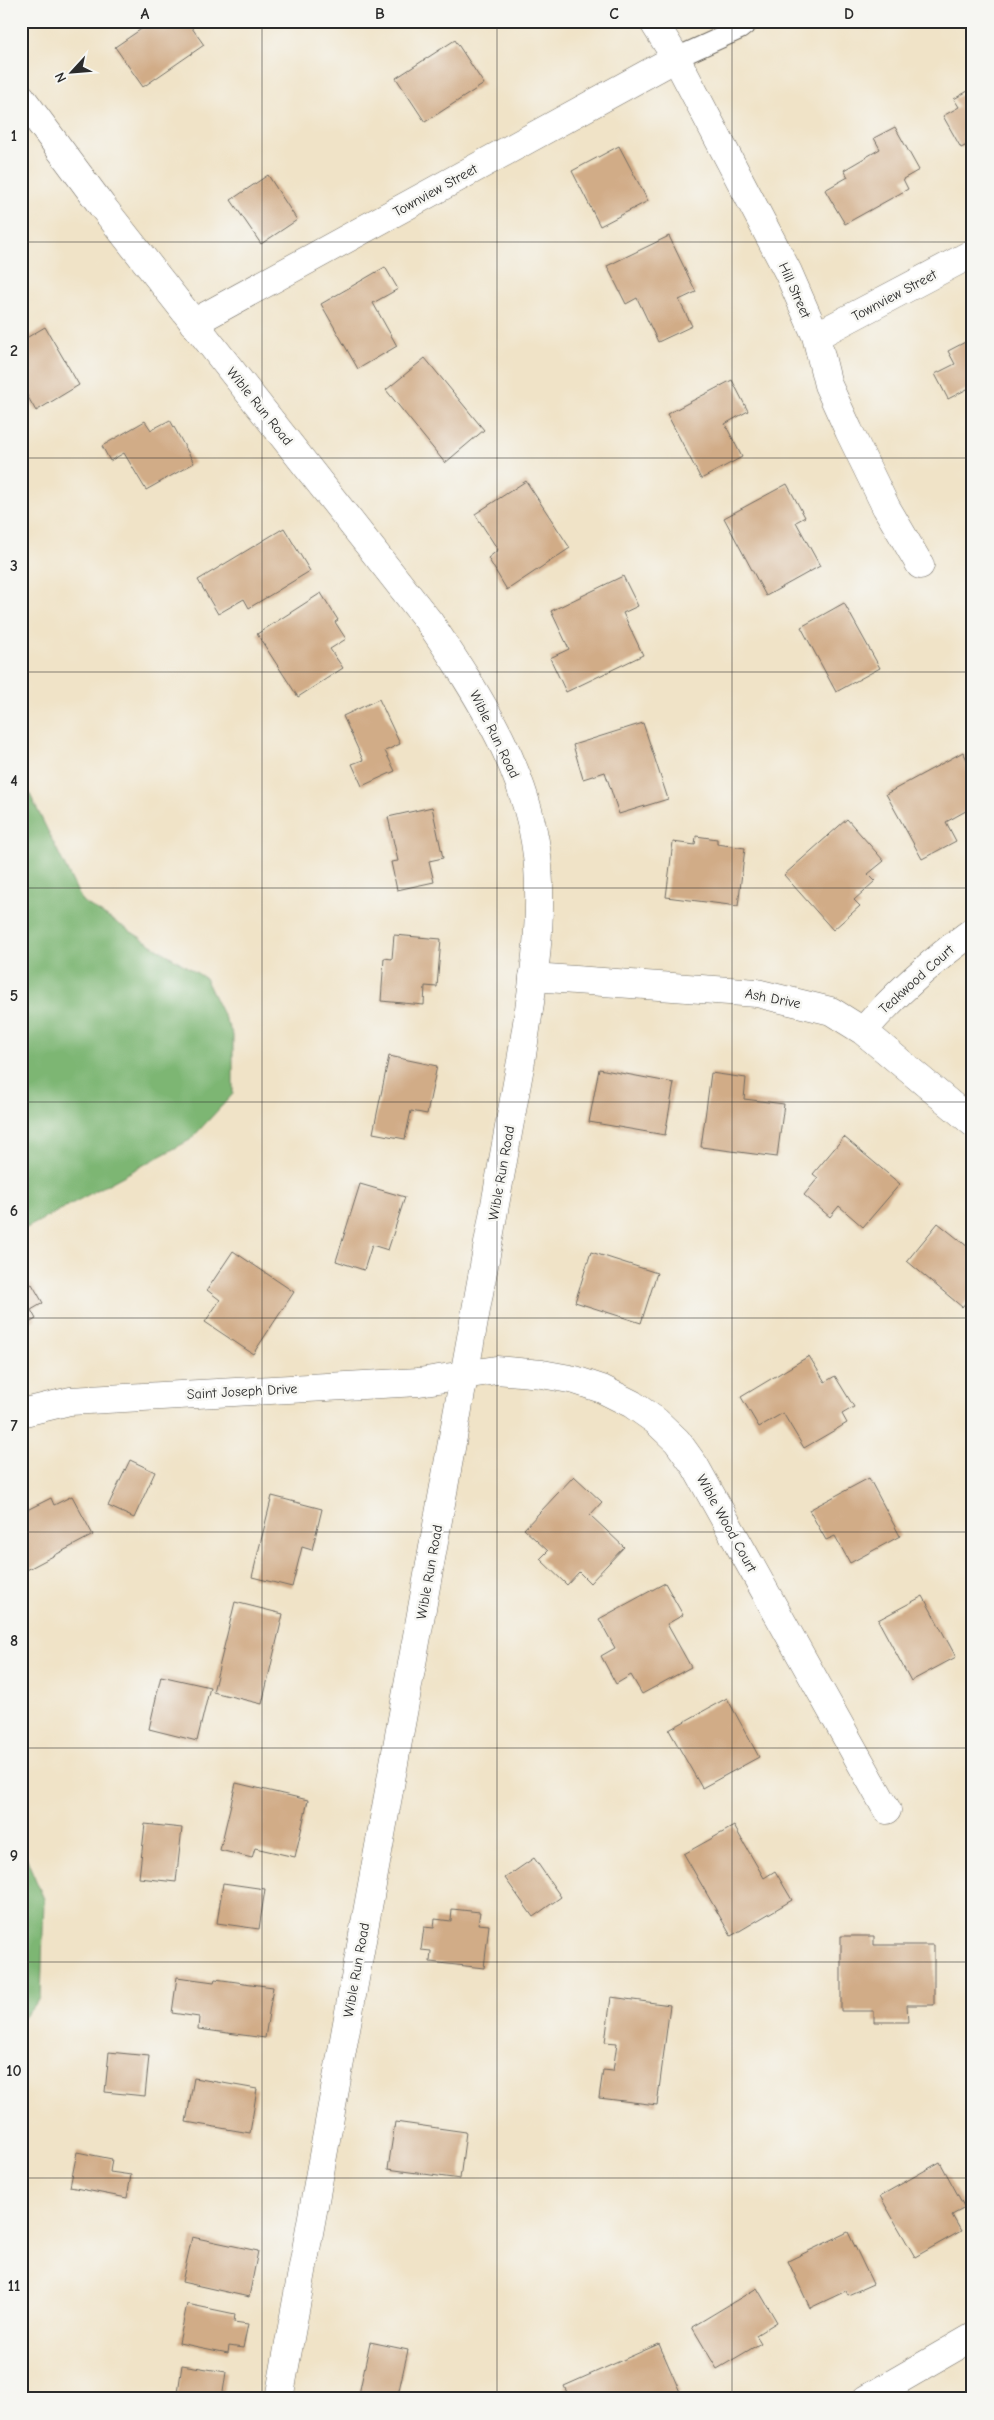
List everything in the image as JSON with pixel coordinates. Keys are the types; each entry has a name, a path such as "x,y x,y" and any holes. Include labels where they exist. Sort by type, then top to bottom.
{"street":[{"name":"Hill Street","path":"653,21 676,58 757,210 816,336 828,385 849,431 886,507 920,566"},
{"name":"Townview Street","path":"193,323 676,58"},
{"name":"Wible Run Road","path":"21,97 102,206 430,623 465,675 490,717 511,760 527,806 538,865 538,914 534,977 521,1062 279,2399"},
{"name":"Townview Street","path":"816,336 973,254"},
{"name":"Teakwood Court","path":"863,1031 888,1002 932,961 973,931"},
{"name":"Ash Drive","path":"534,977 757,993 831,1011 863,1031 973,1123"},
{"name":"Wible Wood Court","path":"464,1375 496,1370 542,1374 593,1386 632,1404 656,1421 677,1441 695,1466 887,1810"},
{"name":"Saint Joseph Drive","path":"21,1413 70,1401 419,1382 464,1375"},
{"path":"866,2399 973,2336"}],"lane":[{"path":"676,58 740,29 750,21"}],"green space":[{"path":"21,776 82,901 205,978 233,1035 233,1094 190,1140 21,1231"},
{"path":"21,1846 44,1899 41,1998 21,2021"}],"building":[{"path":"153,21 187,21 204,45 143,87 115,47"},
{"path":"455,40 484,84 425,122 396,78"},
{"path":"973,88 973,142 961,148 943,116 959,107 954,99"},
{"path":"895,127 919,170 903,179 908,189 845,224 825,190 848,177 844,170 880,149 874,138"},
{"path":"619,146 648,201 600,226 572,171"},
{"path":"268,175 297,220 261,244 231,200"},
{"path":"669,236 696,292 679,300 692,326 658,342 637,298 626,304 607,266"},
{"path":"385,267 398,289 373,303 397,346 358,369 321,304"},
{"path":"45,327 79,385 36,411 21,385 21,341"},
{"path":"973,338 973,386 948,399 935,374 955,364 948,351"},
{"path":"425,358 484,430 445,463 386,390"},
{"path":"732,380 748,411 725,424 742,457 701,479 667,414"},
{"path":"170,420 194,463 146,490 124,453 110,461 102,446 145,421 151,430"},
{"path":"526,481 570,548 507,590 488,558 498,550 475,514"},
{"path":"787,484 805,517 796,522 820,566 766,596 724,518"},
{"path":"284,528 310,571 249,608 244,599 218,614 198,580"},
{"path":"623,576 638,606 623,613 643,655 566,692 550,658 569,649 551,611"},
{"path":"321,593 338,620 335,622 346,639 330,649 343,668 298,697 257,634"},
{"path":"844,603 880,668 836,692 801,627"},
{"path":"379,699 400,744 385,751 395,771 362,786 352,764 363,760 343,716"},
{"path":"643,723 668,799 619,814 605,772 583,779 573,745"},
{"path":"963,752 973,771 973,807 946,822 956,841 922,859 886,794"},
{"path":"432,807 443,858 429,861 434,882 397,890 391,862 398,861 388,817"},
{"path":"847,819 884,861 868,874 875,881 854,900 860,906 833,930 784,875"},
{"path":"696,836 717,839 717,844 745,848 738,906 666,897 673,842 695,845"},
{"path":"394,935 441,939 437,987 425,986 424,1005 381,1001 384,958 392,959"},
{"path":"389,1056 437,1066 427,1114 411,1111 405,1139 373,1133"},
{"path":"599,1069 674,1083 665,1135 589,1122"},
{"path":"711,1073 746,1078 744,1099 784,1104 777,1157 701,1147"},
{"path":"844,1137 900,1184 863,1227 839,1206 830,1217 804,1195 818,1178 813,1174"},
{"path":"360,1184 405,1197 388,1250 372,1245 364,1270 336,1261"},
{"path":"938,1223 973,1251 973,1294 962,1307 907,1261"},
{"path":"233,1251 294,1292 253,1354 205,1322 220,1300 207,1290"},
{"path":"591,1252 657,1273 641,1323 575,1302"},
{"path":"32,1284 43,1303 31,1310 36,1319 21,1327 21,1290"},
{"path":"809,1356 825,1382 835,1376 854,1407 842,1414 847,1423 804,1448 783,1413 759,1427 741,1397"},
{"path":"130,1460 155,1472 134,1518 108,1506"},
{"path":"574,1476 602,1502 590,1515 624,1547 590,1583 579,1572 567,1585 540,1559 548,1551 524,1529"},
{"path":"869,1478 900,1536 850,1563 835,1536 826,1540 809,1510"},
{"path":"72,1496 93,1535 21,1573 21,1513 51,1498 54,1505"},
{"path":"272,1496 322,1509 312,1550 302,1547 292,1587 252,1577"},
{"path":"665,1583 683,1615 667,1624 691,1667 642,1694 631,1675 616,1684 601,1656 615,1648 599,1619"},
{"path":"923,1596 956,1657 911,1681 878,1620"},
{"path":"235,1602 283,1614 262,1704 213,1692"},
{"path":"161,1676 210,1687 197,1741 149,1729"},
{"path":"727,1698 759,1757 702,1788 669,1730"},
{"path":"236,1783 308,1800 295,1857 255,1848 252,1858 220,1850"},
{"path":"145,1824 182,1828 176,1882 139,1878"},
{"path":"734,1826 764,1878 775,1871 792,1900 731,1936 684,1854"},
{"path":"534,1858 561,1897 533,1917 505,1878"},
{"path":"223,1883 265,1889 259,1929 217,1923"},
{"path":"452,1909 480,1912 478,1924 489,1925 484,1968 430,1962 431,1951 421,1950 424,1927 434,1928 435,1919 451,1921"},
{"path":"841,1936 874,1936 874,1945 934,1945 934,2005 907,2005 908,2022 874,2022 874,2011 841,2011"},
{"path":"177,1977 214,1982 215,1979 273,1987 265,2038 198,2029 199,2017 172,2013"},
{"path":"611,1997 670,2005 657,2105 599,2098 603,2070 613,2071 617,2043 605,2042"},
{"path":"109,2052 149,2056 145,2096 105,2092"},
{"path":"194,2078 257,2089 250,2133 186,2122"},
{"path":"395,2122 466,2132 460,2179 388,2169"},
{"path":"77,2152 112,2159 110,2172 131,2175 127,2198 70,2187"},
{"path":"940,2162 965,2208 952,2215 961,2231 915,2257 880,2196"},
{"path":"848,2232 873,2284 848,2295 846,2291 810,2308 788,2261"},
{"path":"192,2237 258,2251 249,2297 182,2282"},
{"path":"757,2288 777,2322 756,2335 761,2343 717,2369 692,2327"},
{"path":"187,2304 235,2314 234,2322 248,2324 243,2348 229,2346 228,2353 179,2343"},
{"path":"370,2342 408,2350 397,2399 358,2399"},
{"path":"659,2344 680,2392 663,2399 570,2399 564,2386"},
{"path":"182,2365 226,2372 222,2399 177,2399"}]}
